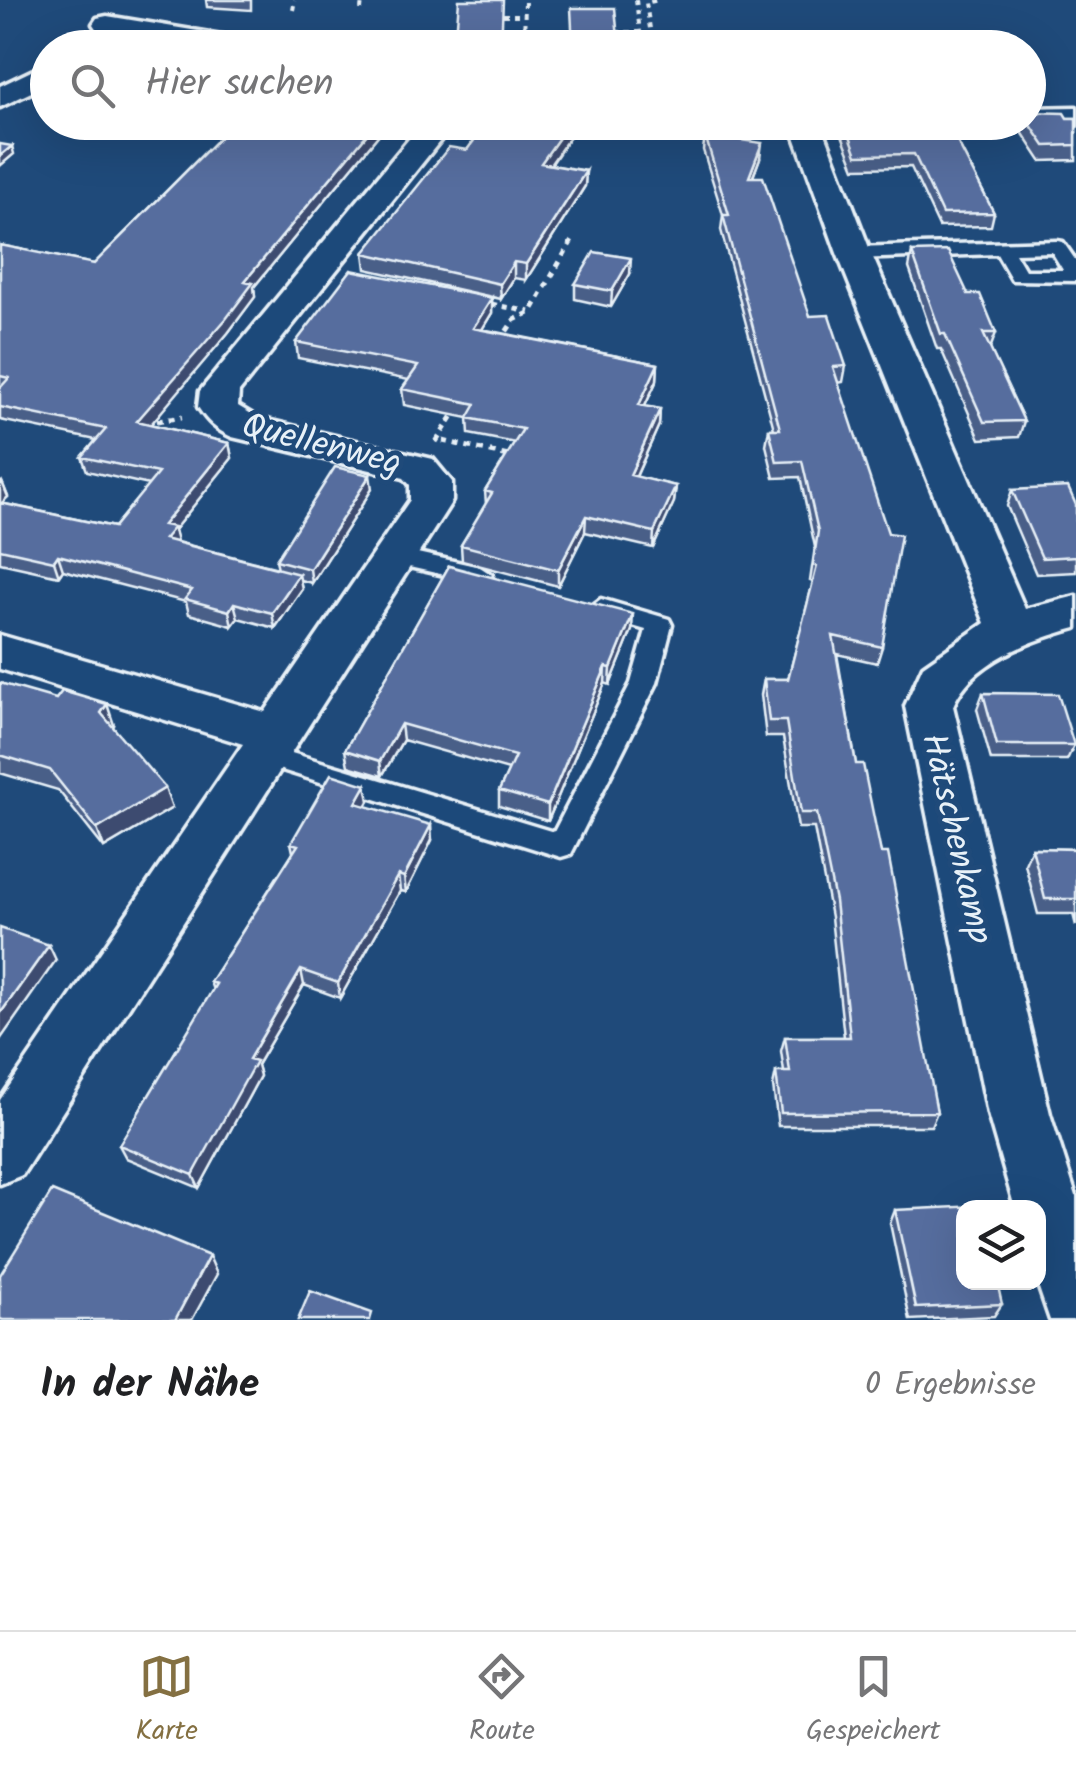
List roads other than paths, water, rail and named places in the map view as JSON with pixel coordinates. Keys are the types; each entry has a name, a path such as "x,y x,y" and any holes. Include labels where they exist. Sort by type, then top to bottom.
{"street":[{"path":"114,12 180,30"},
{"path":"0,98 30,82"},
{"path":"1046,117 1076,116"},
{"name":"Quellenweg","path":"0,1154 430,501 428,454 246,428 228,420 218,407 220,390 329,271 427,140"},
{"path":"812,140 854,253 1010,629 1076,612"},
{"name":"Hätschenkamp","path":"1010,629 940,678 928,706 1020,1114 1076,1302"},
{"path":"0,652 271,745"}],"lane":[{"path":"854,253 1066,243 1076,275 1019,276 1002,248"},
{"path":"394,556 510,583"},
{"path":"271,745 561,846 644,682 660,625 582,603"}]}
